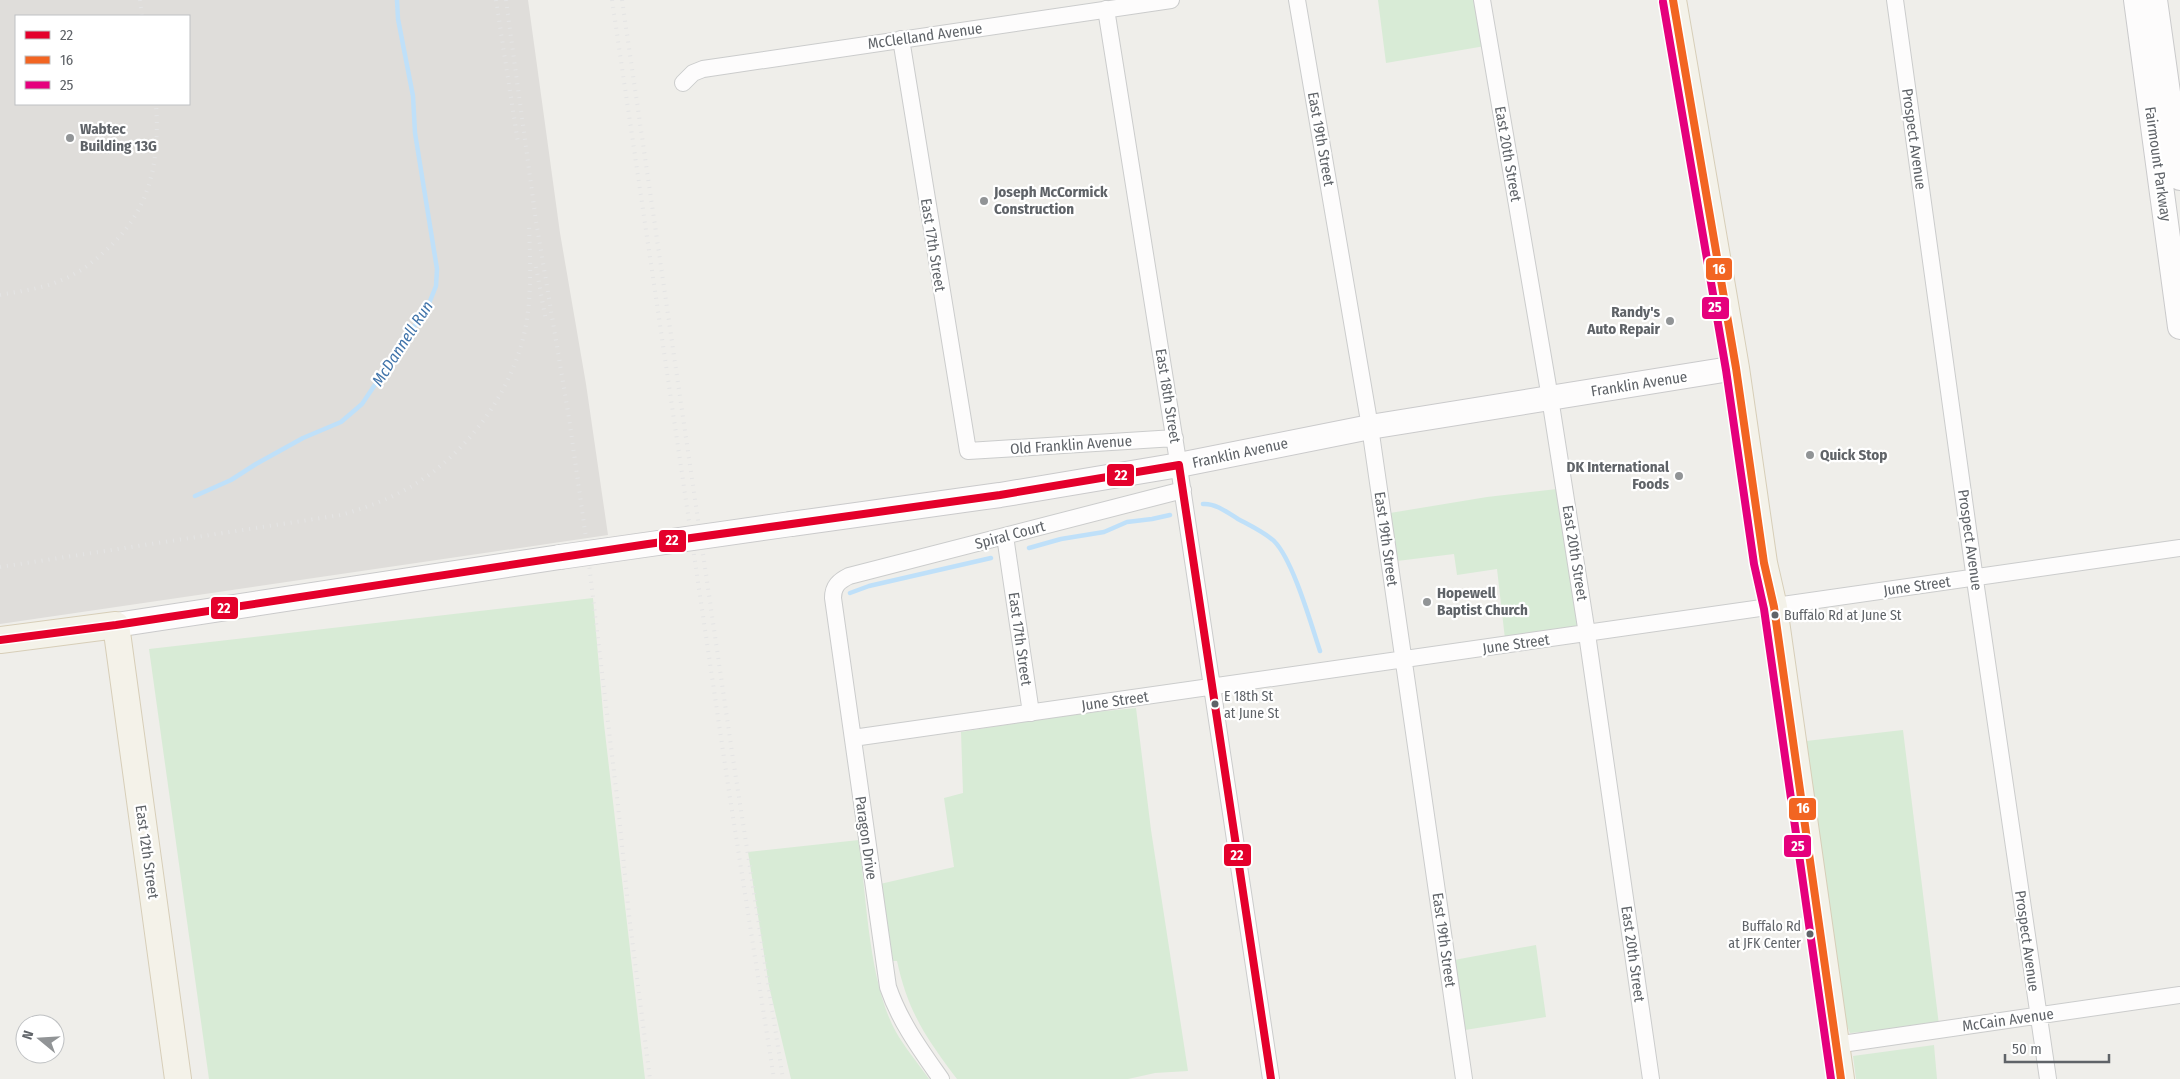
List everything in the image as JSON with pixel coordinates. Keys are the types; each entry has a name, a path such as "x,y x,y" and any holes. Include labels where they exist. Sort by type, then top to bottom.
{"main road":[{"path":"1673,0 1736,368 1764,563 1774,607 1840,1079"},
{"name":"Franklin Avenue","path":"0,640 116,625"},
{"name":"East 12th Street","path":"116,625 178,1079"}],"street":[{"name":"McClelland Avenue","path":"683,83 693,73 703,69 1171,0"},
{"name":"East 19th Street","path":"1297,0 1370,427 1464,1079"},
{"name":"East 20th Street","path":"1482,0 1550,398 1587,634 1651,1079"},
{"name":"Prospect Avenue","path":"1895,0 1975,578 2048,1079"},
{"name":"Fairmount Parkway","path":"2136,0 2180,327"},
{"name":"Fairmount Parkway","path":"2155,0 2180,178"},
{"name":"East 18th Street","path":"1106,10 1175,438 1271,1079"},
{"name":"East 17th Street","path":"901,39 968,451"},
{"name":"Franklin Avenue","path":"116,625 560,557 1000,495 1179,465 1370,427 1736,368"},
{"name":"Old Franklin Avenue","path":"968,451 1175,438"},
{"name":"Spiral Court","path":"838,583 849,576 1183,490"},
{"name":"East 17th Street","path":"1005,536 1031,713"},
{"name":"June Street","path":"853,738 2180,548"},
{"name":"Paragon Drive","path":"838,583 833,598 888,987 895,1009 911,1037 941,1079"},
{"name":"McCain Avenue","path":"1835,1045 2180,995"}],"shaded area":[{"path":"0,0 528,0 560,233 586,384 608,535 0,624"}],"green space":[{"path":"1378,0 1477,0 1485,46 1386,63"},
{"path":"1557,489 1578,626 1505,639 1497,569 1457,575 1454,554 1397,561 1390,513 1487,497"},
{"path":"593,598 604,724 645,1079 209,1079 149,649"},
{"path":"1136,708 1151,830 1188,1071 1155,1073 1128,1079 957,1079 919,1024 901,979 897,961 893,961 880,884 954,867 944,798 963,793 961,732 1065,715"},
{"path":"1903,730 1939,1025 1850,1033 1839,1006 1824,868 1806,741"},
{"path":"859,840 870,939 880,989 896,1032 929,1079 791,1079 769,986 748,852"},
{"path":"1536,945 1546,1017 1465,1030 1454,960"},
{"path":"1934,1045 1937,1079 1856,1079 1853,1056"}],"waterway":[{"name":"McDannell Run","path":"195,496 231,480 303,438 341,422 362,404 428,306 436,286 437,269 415,133 413,96 398,19 397,0"},
{"path":"1203,504 1221,508 1274,541 1281,550 1295,577 1320,651"},
{"path":"1029,548 1061,539 1104,532 1127,522 1170,515"},
{"path":"850,593 869,586 991,558"}],"railway":[{"path":"140,0 142,15"},
{"path":"496,0 518,143"},
{"path":"506,0 536,221 569,418 585,531 618,805 629,915 650,1079"},
{"path":"612,0 728,785 774,1079"},
{"path":"622,0 733,759 783,1079"},
{"path":"0,295 45,286 71,276 94,261 120,237 142,203 149,185 156,146 156,105"},
{"path":"0,567 341,515 377,503 412,486 452,456 470,438 486,418 511,373 520,349 528,312 530,274 529,223"},
{"path":"536,267 546,321"}],"transit line":[{"name":"16","path":"1673,0 1736,368 1764,563 1774,607 1841,1079"},
{"name":"25","path":"1663,2 1726,370 1754,564 1764,609 1831,1079"},
{"name":"22","path":"0,640 116,625 648,544 1000,495 1179,465 1271,1079"}],"place":[{"name":"Wabtec Building 13G","path":"70,138"},
{"name":"Joseph McCormick Construction","path":"984,201"},
{"name":"Randy's Auto Repair","path":"1670,321"},
{"name":"Quick Stop","path":"1810,455"},
{"name":"DK International Foods","path":"1679,476"},
{"name":"Hopewell Baptist Church","path":"1427,602"},
{"name":"Buffalo Rd at June St","path":"1775,615"},
{"name":"E 18th St at June St","path":"1215,704"},
{"name":"Buffalo Rd at JFK Center","path":"1810,934"}]}
